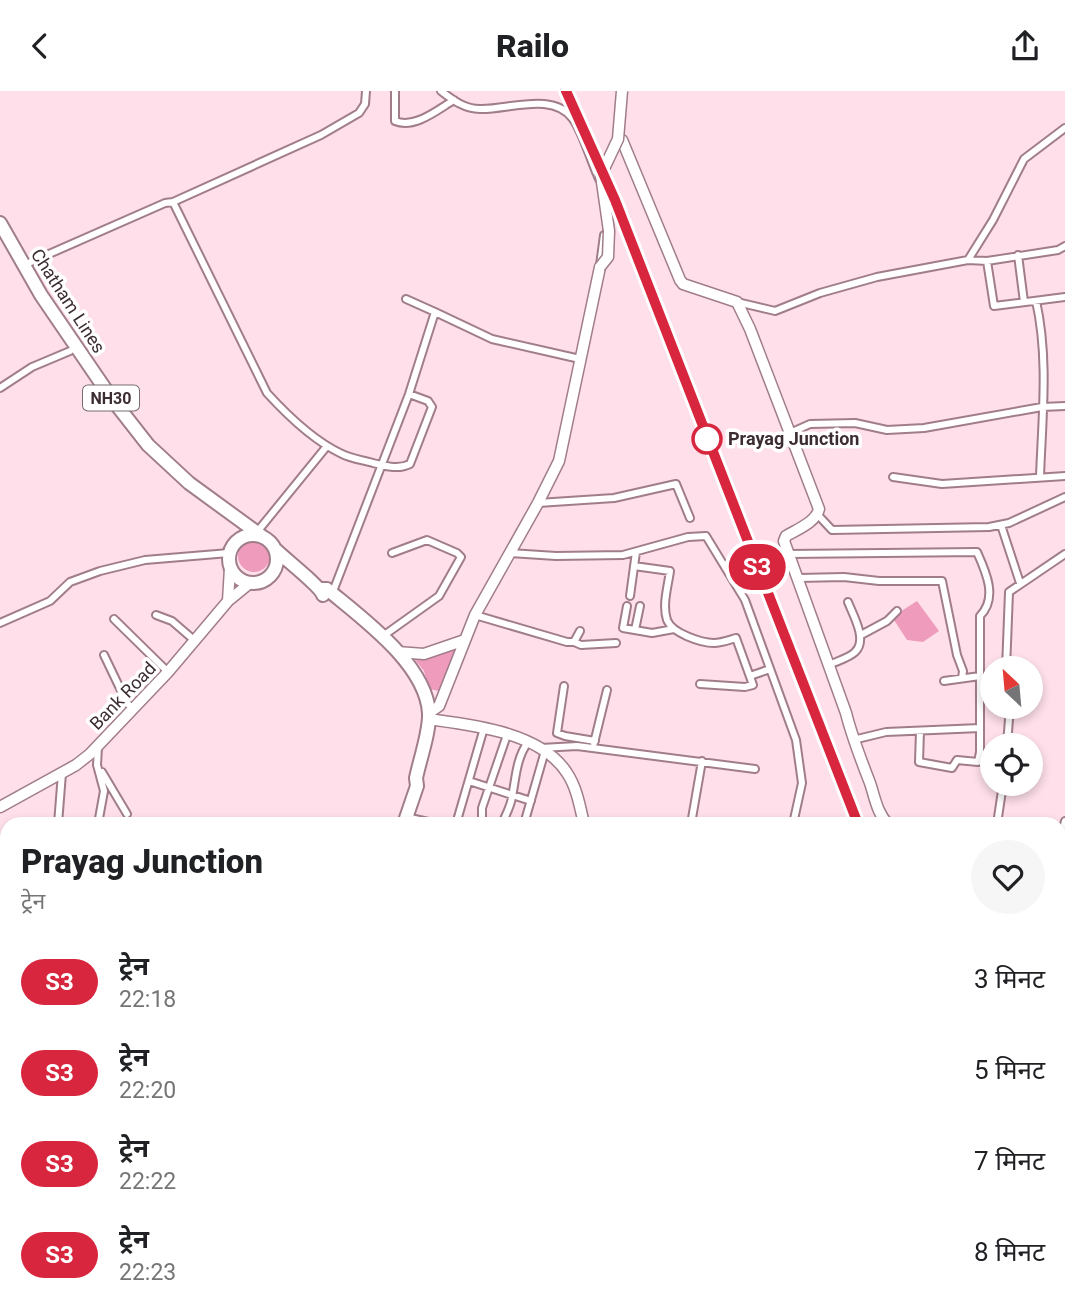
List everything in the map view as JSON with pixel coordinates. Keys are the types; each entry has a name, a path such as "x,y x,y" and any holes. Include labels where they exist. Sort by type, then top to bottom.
{"highway":[{"name":"Chatham Lines","path":"1,230 112,400 148,445 189,483 260,535 296,570 327,591 405,657 407,662 399,662 323,594 327,591"},
{"name":"Chatham Lines","path":"1,230 36,299 70,351 140,445 181,484 235,523 242,537"},
{"path":"260,535 242,537 232,547 229,553 230,568 238,578 250,583 266,580 276,566 276,550"},
{"name":"NH30","path":"404,817 410,784 416,778 429,716 419,679 407,662"}],"street":[{"path":"24,265 165,203 173,202 330,129 359,113 365,104 366,91"},
{"path":"395,91 395,121 401,123 415,122 454,100"},
{"path":"600,267 608,257 609,231 601,175 618,139 623,91"},
{"path":"623,91 622,140 683,284 775,311 820,293 877,277 968,260 987,261 1058,250 1065,246"},
{"path":"429,716 439,706 475,615 559,461 604,238 604,209 599,180 573,119 560,108 546,103 478,109 460,105 444,92"},
{"path":"968,260 1024,159 1065,128"},
{"path":"173,202 267,393 281,409 327,446 345,456 401,468 410,464 432,407 431,404 409,394"},
{"path":"1018,255 1024,302"},
{"path":"987,261 994,306 1065,297"},
{"path":"406,299 492,338 580,359"},
{"path":"1036,301 1042,336 1040,477"},
{"path":"737,302 750,329 818,509 817,515 786,536 784,541 883,817"},
{"path":"327,591 382,465 409,394 435,312"},
{"path":"0,388 32,367 70,351"},
{"path":"790,433 810,424 855,423 887,430 924,428 1042,407 1065,406"},
{"path":"260,535 327,446"},
{"path":"893,477 942,484 1065,475"},
{"path":"538,503 614,498 676,484 690,518"},
{"path":"817,515 832,530 889,531 1001,525 1065,497"},
{"path":"1001,525 1020,583"},
{"path":"510,553 623,555 688,537 706,536 745,600 796,740 801,760 802,783 795,817"},
{"path":"382,638 439,596 460,557 457,553 427,540 392,553"},
{"path":"630,596 636,552"},
{"path":"789,554 977,552 987,574 989,603 980,616 980,656"},
{"path":"0,623 50,601 70,582 100,571 145,560 229,553"},
{"path":"1007,656 1009,592 1065,554"},
{"path":"634,566 670,571 665,603 667,620 674,629 706,642 716,643 736,638 753,685 745,687 700,684"},
{"path":"228,601 230,568"},
{"path":"798,578 942,581 957,655 963,670 962,678"},
{"name":"Bank Road","path":"0,807 76,765 168,671 228,601 250,583"},
{"path":"829,665 855,652 860,645 860,635 848,602"},
{"path":"627,605 623,628 652,633 674,629"},
{"path":"635,630 640,606"},
{"path":"860,635 887,621 897,611"},
{"path":"156,615 172,621 194,641"},
{"path":"475,615 581,645 617,643"},
{"path":"114,619 168,671"},
{"path":"574,642 580,631"},
{"path":"397,652 424,654 465,640"},
{"path":"104,655 132,708"},
{"path":"750,676 769,669"},
{"path":"944,681 980,676"},
{"path":"564,686 557,733 594,744 755,769"},
{"path":"594,744 607,690"},
{"path":"429,716 484,728 528,742 543,750 555,758 568,773 582,817"},
{"path":"920,731 919,762 952,768 958,760 978,762 980,719"},
{"path":"458,817 484,728"},
{"path":"853,740 886,731 980,728"},
{"path":"482,817 482,808 507,735"},
{"path":"505,817 513,795 517,764 528,742"},
{"path":"543,750 558,746 594,744"},
{"path":"98,745 97,765 104,791 99,817"},
{"path":"526,817 543,750"},
{"path":"692,817 702,761"},
{"path":"97,765 127,814"},
{"path":"59,817 62,773"},
{"path":"470,781 531,801"},
{"path":"998,817 1001,796"}],"shaded area":[{"path":"254,540 265,545 270,556 265,567 254,572 243,567 238,556 243,545"},
{"path":"917,601 939,631 923,642 907,640 892,617"},
{"path":"459,640 439,691 429,689 424,671 409,652"}],"railway":[{"path":"566,91 615,200 709,444"},
{"path":"716,449 750,538"},
{"path":"753,544 860,817"}],"train":[{"name":"S3","path":"566,91 615,200 855,817"}],"place":[{"name":"Prayag Junction","path":"707,439"}]}
